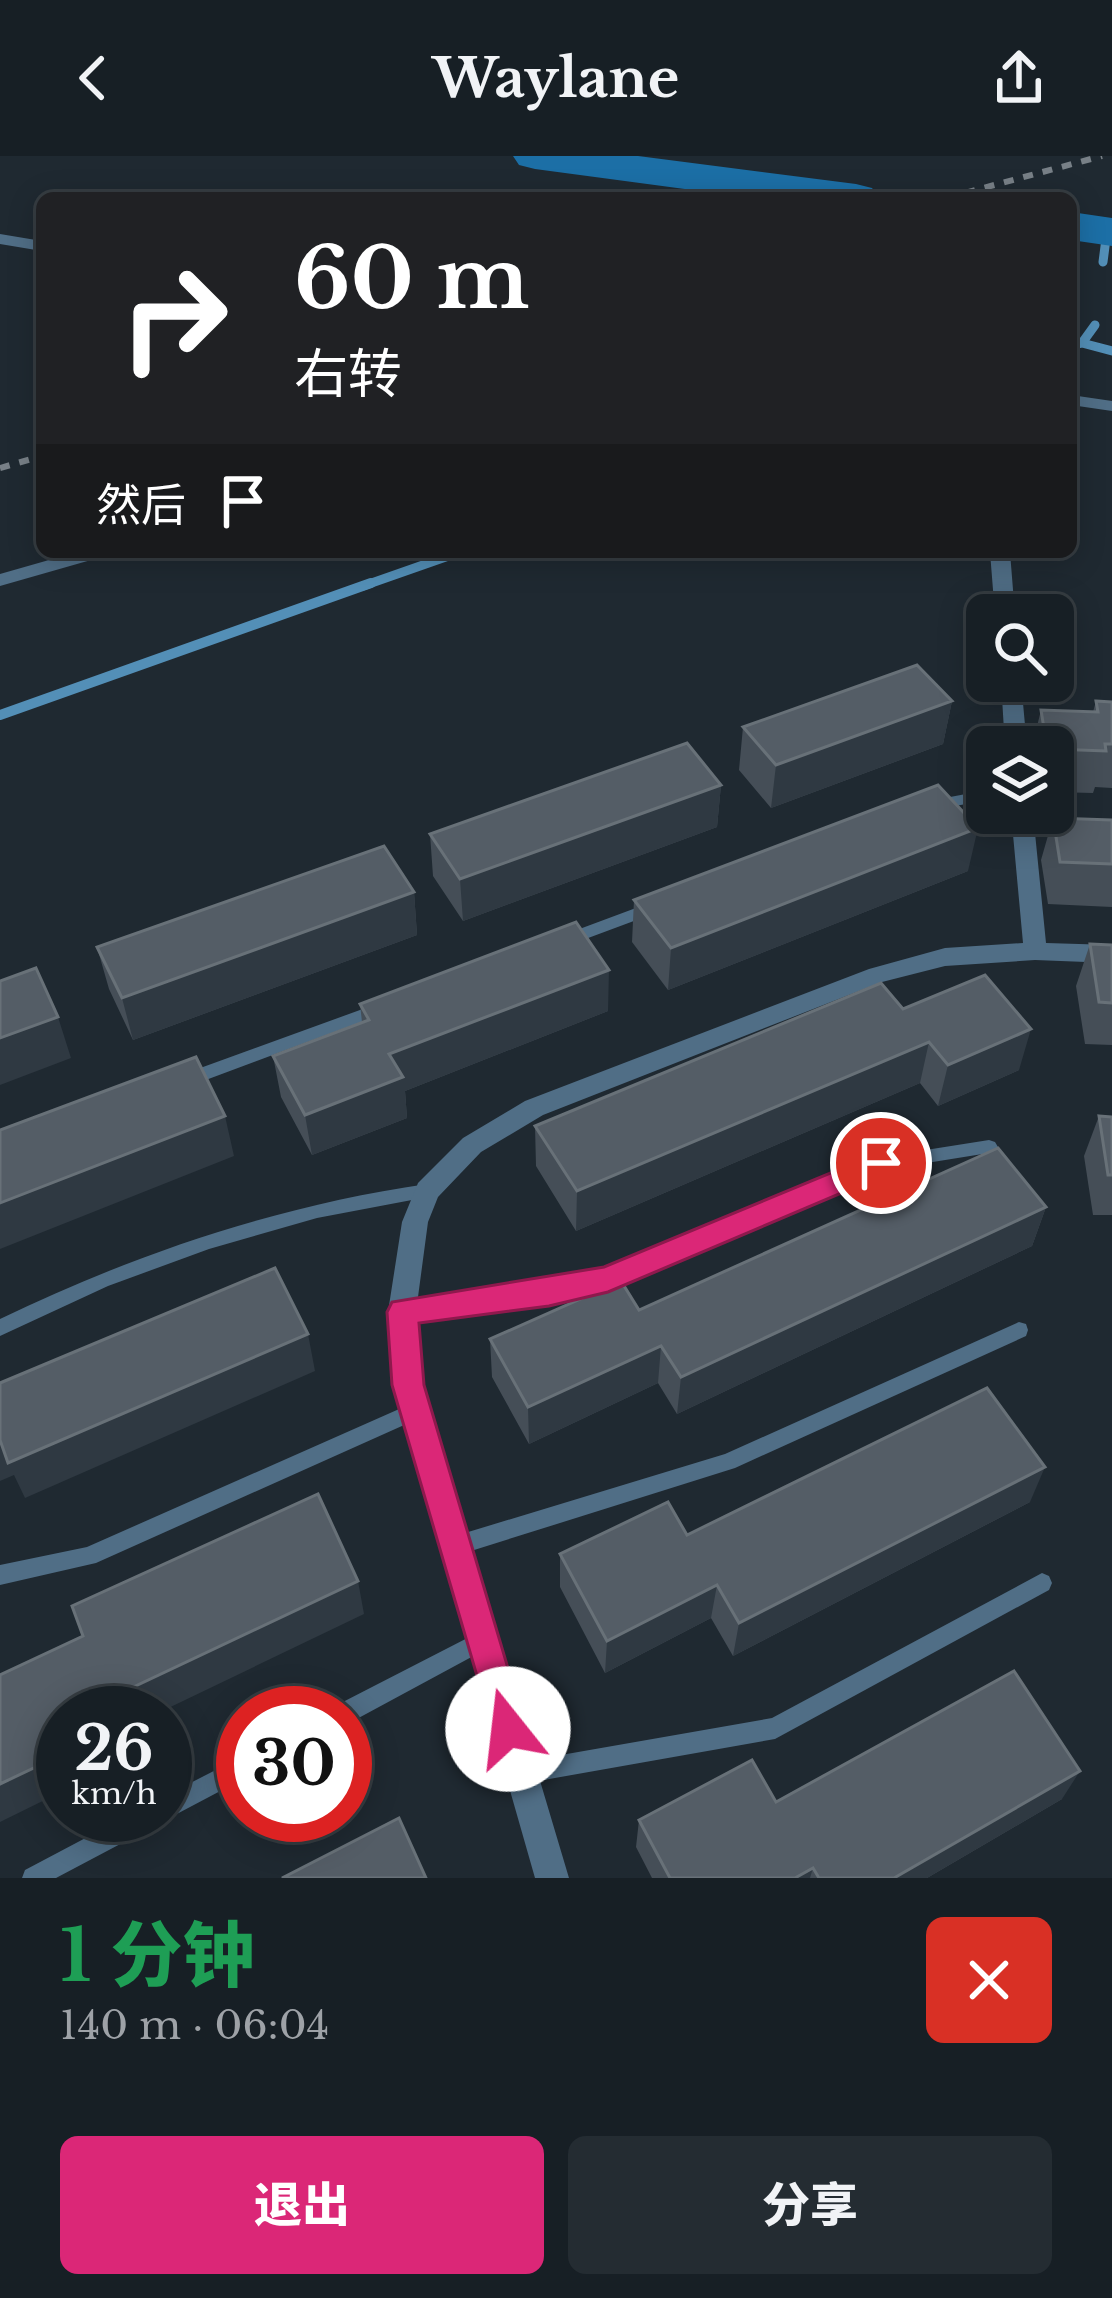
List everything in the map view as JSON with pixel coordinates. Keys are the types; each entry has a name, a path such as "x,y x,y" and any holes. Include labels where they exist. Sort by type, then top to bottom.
{"street":[{"path":"0,239 36,245"},
{"path":"1077,401 1112,406"},
{"path":"0,580 77,558"},
{"path":"1000,558 1003,594"},
{"path":"1024,834 1035,951"},
{"path":"552,1878 408,1385 403,1312 416,1222 427,1191 472,1144 534,1108 878,975 945,957 1035,951 1112,954"}],"lane":[{"path":"907,814 966,797"},
{"path":"1074,826 1112,831"},
{"path":"553,945 664,904"},
{"path":"177,1084 398,1002"},
{"path":"403,1312 549,1293 608,1279 881,1163 989,1147"},
{"path":"0,1328 138,1268 272,1222 356,1200 427,1191"},
{"path":"455,1546 728,1462 1019,1330"},
{"path":"0,1576 89,1556 415,1411"},
{"path":"521,1773 775,1728 1042,1583"},
{"path":"372,1699 483,1640"},
{"path":"33,1878 101,1842"}],"building":[{"path":"917,665 952,701 776,765 743,727"},
{"path":"1096,701 1112,702 1112,744 1105,744 1106,751 1074,750 1074,726 1044,726 1041,710 1098,712"},
{"path":"687,743 721,785 460,879 430,834"},
{"path":"938,785 966,815 966,833 671,948 634,900"},
{"path":"1074,819 1112,820 1112,864 1060,862 1056,834 1074,834"},
{"path":"384,846 414,892 122,998 97,947"},
{"path":"576,922 609,970 389,1054 403,1077 305,1115 273,1056 369,1020 360,1004"},
{"path":"1090,944 1112,945 1112,1003 1099,1002"},
{"path":"36,968 58,1017 0,1038 0,981"},
{"path":"985,975 1031,1029 948,1065 929,1042 577,1191 535,1126 881,983 903,1009"},
{"path":"196,1057 225,1116 0,1203 0,1130"},
{"path":"1099,1116 1112,1117 1112,1175 1108,1175"},
{"path":"998,1148 1046,1207 681,1377 661,1346 528,1407 490,1339 621,1281 639,1310"},
{"path":"275,1268 308,1334 8,1463 0,1440 0,1383"},
{"path":"987,1388 1045,1467 739,1623 717,1585 607,1641 560,1554 668,1502 687,1535"},
{"path":"318,1494 358,1581 136,1686 36,1686 36,1767 0,1784 0,1675 83,1636 72,1606"},
{"path":"1014,1671 1080,1771 894,1878 819,1878 813,1868 795,1878 670,1878 639,1820 752,1760 776,1802"},
{"path":"399,1818 426,1878 282,1878 352,1842 372,1842 372,1832"}],"waterway":[{"path":"535,156 810,192"},
{"path":"1077,227 1112,232"},
{"path":"1103,262 1107,231"},
{"path":"1082,343 1095,325"},
{"path":"1077,344 1082,343"},
{"path":"1082,343 1112,351"},
{"path":"363,586 443,558"},
{"path":"0,715 371,583"}],"railway":[{"path":"968,192 1102,156"},
{"path":"0,468 36,458"}],"route":[{"path":"508,1729 408,1385 403,1312 549,1293 608,1279 881,1163"}]}
